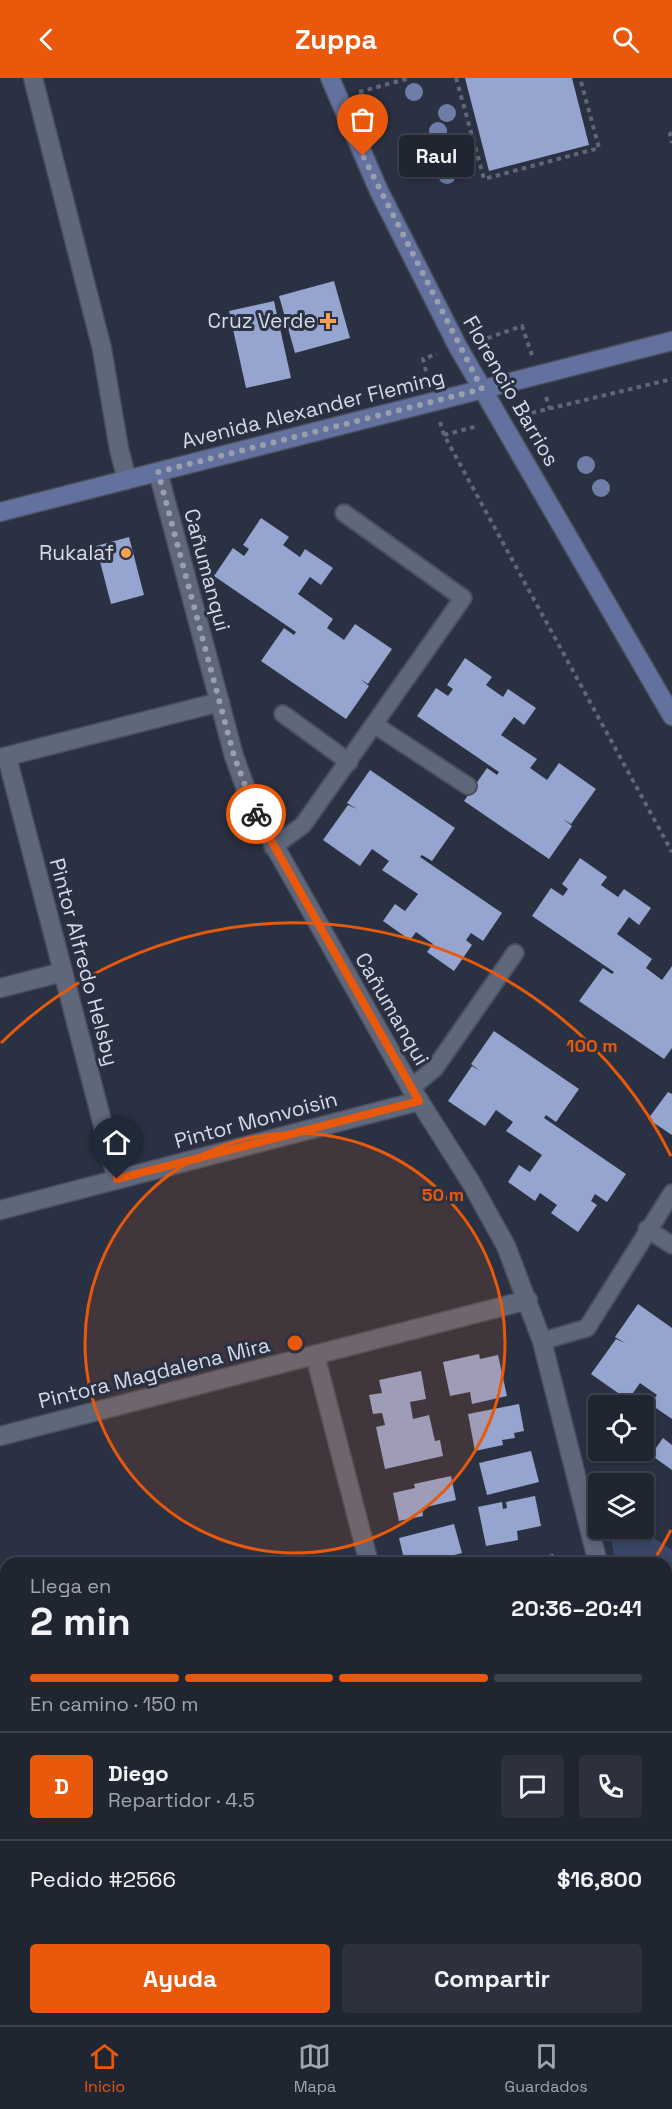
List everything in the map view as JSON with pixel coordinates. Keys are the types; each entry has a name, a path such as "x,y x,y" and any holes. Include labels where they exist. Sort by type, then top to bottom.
{"main road":[{"name":"Florencio Barrios","path":"330,78 379,191 482,389 672,716"},
{"name":"Avenida Alexander Fleming","path":"0,512 672,341"}],"street":[{"path":"33,78 102,349 119,449 128,480"},
{"name":"Cañumanqui","path":"158,472 234,756 249,796 273,847 415,1094 470,1181 506,1246 542,1341 596,1557"},
{"path":"3,757 220,702"},
{"name":"Pintor Alfredo Helsby","path":"3,757 63,972 117,1179"},
{"path":"0,988 63,972"},
{"name":"Pintor Monvoisin","path":"0,1210 415,1094"},
{"name":"Pintora Magdalena Mira","path":"0,1436 528,1300"},
{"path":"315,1355 367,1557"}],"lane":[{"path":"273,847 303,825 463,598 344,513"},
{"path":"283,714 349,762"},
{"path":"375,725 468,786"},
{"path":"415,1094 515,952"},
{"path":"542,1341 586,1328 672,1193"},
{"path":"647,1229 672,1245"}],"path":[{"path":"338,98 410,78"},
{"path":"456,78 484,179 599,148 580,78"},
{"path":"672,133 669,134 672,142"},
{"path":"550,409 672,379"},
{"path":"434,402 444,435 672,852"}],"shaded area":[{"path":"654,1538 672,1550 672,1557 615,1557 611,1539"}],"building":[{"path":"465,78 572,78 589,145 489,171"},
{"path":"334,281 350,338 295,353 279,296"},
{"path":"274,301 291,378 246,388 229,311"},
{"path":"261,518 289,537 283,545 300,557 305,549 333,568 321,585 310,577 298,594 333,619 327,628 344,640 355,624 392,649 368,684 360,679 369,686 346,719 261,661 284,628 294,635 296,632 214,576 233,548 244,556 249,549 243,545"},
{"path":"129,537 144,595 111,604 96,546"},
{"path":"465,658 492,677 486,685 503,697 508,689 536,708 524,725 514,717 501,735 537,759 530,768 547,780 559,763 596,789 571,824 563,819 572,826 549,859 464,801 487,768 497,775 499,772 417,716 436,688 448,696 453,689 447,685"},
{"path":"370,770 455,828 432,861 422,855 420,857 502,913 483,941 471,933 466,940 472,945 454,971 427,952 433,944 416,932 410,940 383,921 395,904 405,911 418,894 382,870 389,861 372,849 360,866 323,840 348,805 357,809 347,803"},
{"path":"580,858 607,877 601,885 618,897 624,889 651,908 639,925 629,917 617,934 652,959 646,968 662,980 672,966 672,1048 664,1059 579,1001 603,968 612,974 614,972 532,916 551,888 563,896 568,889 562,884"},
{"path":"494,1031 579,1089 556,1122 546,1115 544,1118 626,1174 607,1202 595,1194 591,1201 597,1205 578,1232 551,1213 557,1205 540,1193 535,1201 508,1182 519,1165 530,1172 542,1155 506,1131 513,1122 496,1110 485,1126 448,1101 472,1066 480,1071 471,1064"},
{"path":"668,1092 672,1094 672,1135 648,1119"},
{"path":"638,1304 672,1328 672,1419 654,1407 654,1399 657,1395 640,1383 632,1395 621,1395 591,1374 616,1339 625,1343 615,1337"},
{"path":"479,1354 480,1359 498,1355 507,1396 472,1404 470,1392 450,1396 443,1362"},
{"path":"421,1371 426,1399 410,1402 413,1419 429,1415 435,1441 440,1440 443,1456 385,1469 376,1427 385,1425 382,1413 373,1414 369,1395 382,1393 379,1380"},
{"path":"519,1404 524,1431 514,1433 515,1438 502,1440 503,1445 475,1451 468,1414"},
{"path":"663,1438 672,1445 672,1470 654,1457 654,1451"},
{"path":"531,1451 539,1482 487,1495 479,1463"},
{"path":"451,1476 456,1500 422,1508 423,1516 399,1521 393,1493 415,1488 414,1484"},
{"path":"535,1496 541,1526 517,1531 518,1540 486,1546 478,1507 502,1502 503,1509 507,1508 506,1502"},
{"path":"454,1524 462,1553 446,1557 404,1557 399,1538"}],"way so far":[{"path":"256,814 234,756 158,472 482,389 452,335 363,156"}],"place":[{"name":"Raul","path":"363,156"},
{"name":"Cruz Verde","path":"328,321"},
{"name":"Rukalaf","path":"126,553"}],"route":[{"path":"117,1179 419,1101 256,814"}]}
